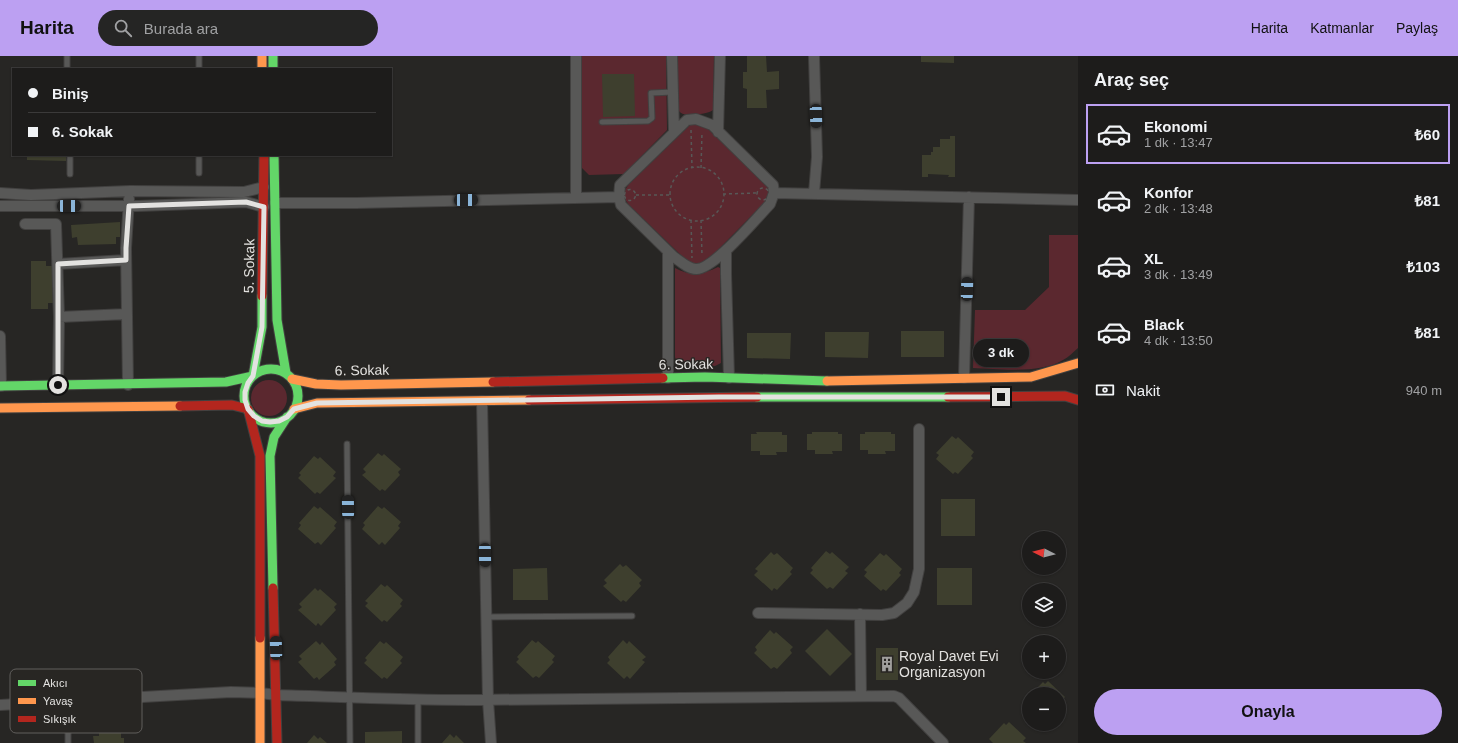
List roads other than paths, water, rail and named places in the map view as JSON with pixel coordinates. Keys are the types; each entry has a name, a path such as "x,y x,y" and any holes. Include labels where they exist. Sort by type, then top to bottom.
{"street":[{"path":"262,56 262,68"},
{"path":"273,56 273,68"},
{"path":"576,56 576,198"},
{"path":"672,56 674,132"},
{"path":"718,132 720,56"},
{"path":"814,56 817,157 814,193"},
{"path":"696,119 702,121 712,125 718,132 773,185 774,193 770,204 726,250 703,268 697,269 683,264 668,252 621,205 619,197 620,185 687,120 696,119"},
{"name":"5. Sokak","path":"253,376 262,327 264,156"},
{"name":"5. Sokak","path":"274,156 277,320 289,376"},
{"path":"0,194 31,195 130,192 244,192 264,187"},
{"path":"128,385 126,248 130,192"},
{"path":"774,193 1078,200"},
{"path":"275,203 356,203 619,197"},
{"path":"964,378 969,197"},
{"path":"0,206 129,206 246,202 264,207"},
{"path":"25,224 56,224 58,264 58,385"},
{"path":"726,250 729,378"},
{"path":"668,252 668,378"},
{"path":"58,264 126,260"},
{"path":"58,317 127,314"},
{"path":"0,336 1,386 128,385 226,382 253,376 261,371 269,369 278,369 289,376 296,386 298,395 297,403 274,437 270,456 278,743"},
{"name":"6. Sokak","path":"289,376 316,384 341,385 668,378 729,378 819,381 1031,377 1078,362"},
{"path":"253,376 248,383 245,392 245,400 260,456 260,743"},
{"path":"294,409 317,403 719,397 1065,396 1078,400"},
{"path":"482,401 488,700 491,743"},
{"path":"0,408 232,406 248,409 254,416 262,421 279,421 287,417"},
{"path":"758,613 882,615 894,613 907,603 914,592 919,569 919,429"},
{"path":"860,614 860,696"},
{"path":"142,697 230,692 260,692 277,695 488,700 894,696 899,698 943,743"},
{"path":"0,705 10,704"}],"lane":[{"path":"67,56 67,68"},
{"path":"199,56 199,68"},
{"path":"602,122 648,121 652,118 651,93 673,92"},
{"path":"70,156 70,174"},
{"path":"199,156 199,173"},
{"path":"347,444 350,743"},
{"path":"486,617 632,616"},
{"path":"418,699 418,743"}],"place":[{"name":"Royal Davet Evi Organizasyon","path":"887,664"}]}
